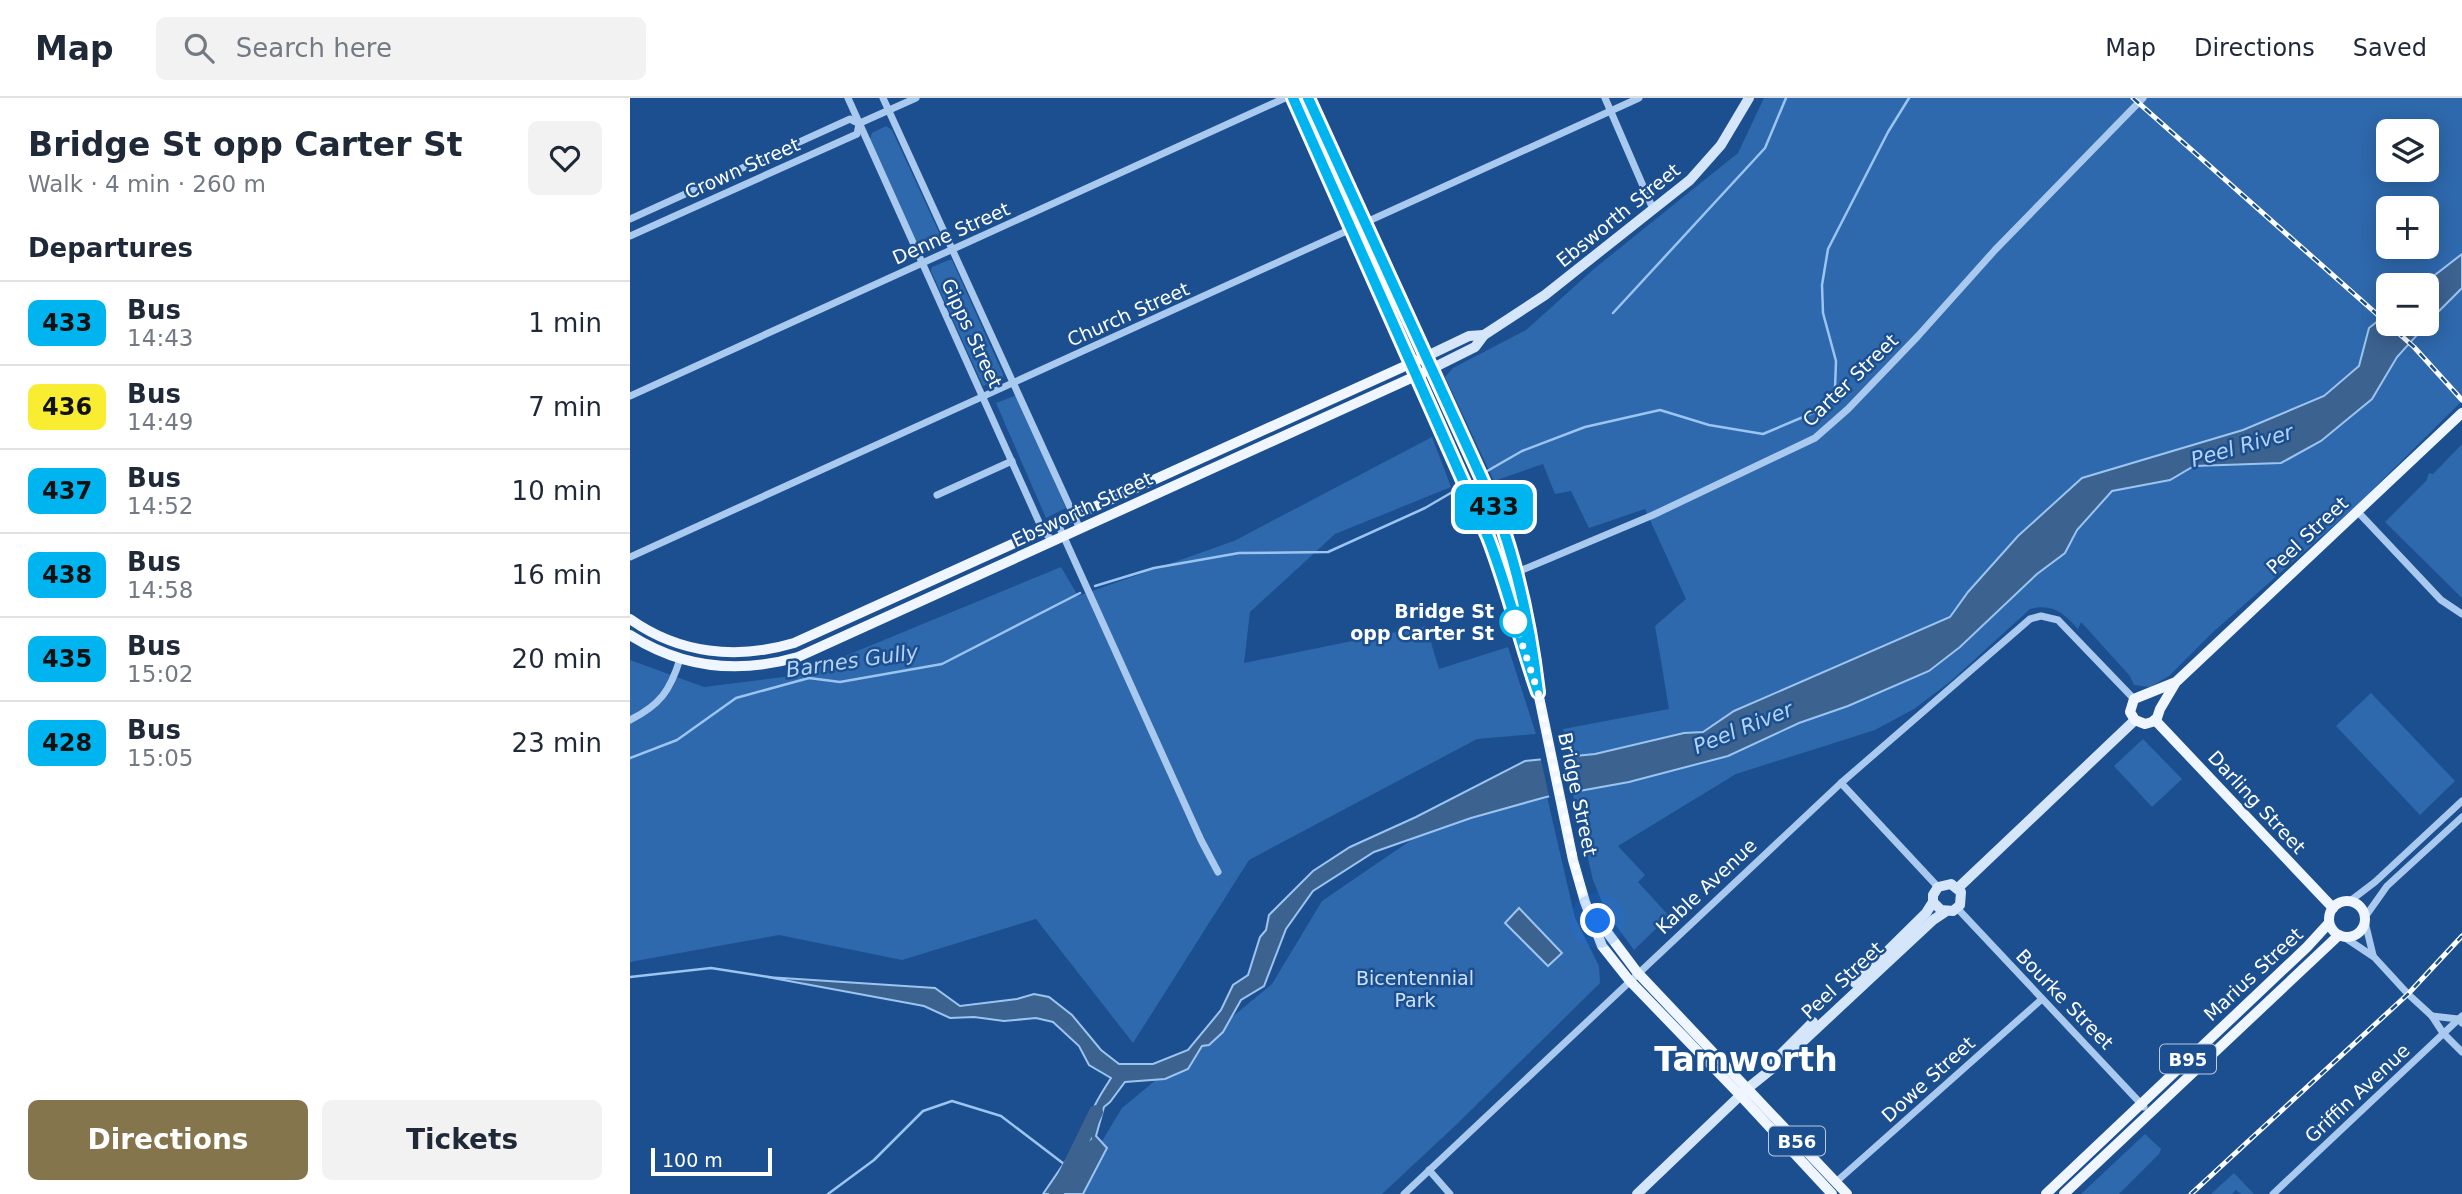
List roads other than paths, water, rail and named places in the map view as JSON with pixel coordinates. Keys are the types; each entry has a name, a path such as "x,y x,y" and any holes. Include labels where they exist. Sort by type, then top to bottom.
{"main road":[{"name":"Bridge Street","path":"1293,98 1472,499 1503,578 1522,648 1538,692"},
{"name":"Bridge Street","path":"1308,98 1487,490 1508,542 1532,645 1538,692 1573,860 1585,902 1602,946 1633,976"},
{"name":"Ebsworth Street","path":"630,635 645,645 680,659 721,667 778,663 797,657 1417,376 1475,346 1484,335 1545,295 1690,180 1711,159 1749,98"},
{"name":"Ebsworth Street","path":"630,619 674,643 728,653 765,651 794,643 1469,336 1484,335"},
{"name":"Peel Street","path":"2157,714 2176,682 2462,413"},
{"name":"Peel Street","path":"2148,695 2176,682"},
{"path":"2140,695 2148,695 2157,701 2157,714 2145,724 2135,720 2130,712 2134,699 2140,695"},
{"name":"Darling Street","path":"2157,714 2333,908"},
{"path":"1958,888 2135,720"},
{"path":"1951,884 1958,888 1962,897 1957,908 1945,912 1933,902 1933,895 1938,887 1951,884"},
{"path":"2333,908 2340,902 2350,901 2359,905 2365,920"},
{"name":"Peel Street","path":"1637,1194 1763,1074 1779,1054 1926,913 1933,902"},
{"name":"B95","path":"2329,923 2333,908"},
{"name":"Peel Street","path":"1763,1074 1784,1059 1933,920 1945,912"},
{"name":"B95","path":"2342,936 2358,934 2365,920"},
{"path":"2329,923 2342,936"},
{"name":"Marius Street","path":"2064,1194 2145,1108 2329,923"},
{"name":"Marius Street","path":"2046,1194 2342,936"},
{"name":"B56","path":"1633,976 1847,1194"},
{"name":"B56","path":"1744,1092 1832,1194"}],"street":[{"name":"Gipps Street","path":"848,98 1043,531 1058,539"},
{"name":"Gipps Street","path":"883,98 1080,529"},
{"name":"Crown Street","path":"630,219 850,119 860,123 916,98"},
{"name":"Denne Street","path":"630,396 1285,98"},
{"path":"1605,98 1653,209"},
{"name":"Church Street","path":"630,557 1639,98"},
{"name":"Carter Street","path":"1503,578 1653,515 1815,438 1848,409 1995,250 2143,98"},
{"name":"Crown Street","path":"630,236 857,134 860,123"},
{"path":"937,495 1012,461"},
{"path":"2358,512 2441,600 2462,614"},
{"name":"Gipps Street","path":"1058,524 1058,539 1218,872"},
{"name":"Kable Avenue","path":"1404,1194 1841,783 2023,623 2041,615 2058,620 2134,699"},
{"path":"630,720 649,710 663,697 673,682 680,659"},
{"path":"1841,783 1938,887"},
{"path":"2350,901 2375,882 2462,801"},
{"path":"2374,957 2365,920 2387,886 2462,817"},
{"name":"Bourke Street","path":"1957,908 2145,1108"},
{"path":"2342,936 2374,957 2432,1016 2443,1033 2462,1052"},
{"name":"Dowe Street","path":"1836,1182 2042,999"},
{"path":"2432,1016 2461,1019"},
{"name":"Griffin Avenue","path":"2273,1194 2461,1019"},
{"path":"1429,1170 1450,1194"}],"water":[{"path":"2462,254 2462,288 2439,311 2439,273"},
{"path":"2376,322 2376,336 2416,336 2397,357 2372,399 2321,441 2281,463 2194,466 2170,480 2112,491 2077,530 2065,553 2037,574 1960,647 1929,671 1848,706 1799,723 1728,756 1629,782 1546,797 1471,818 1374,852 1313,891 1286,929 1264,986 1241,1000 1223,1032 1209,1045 1202,1046 1188,1069 1165,1079 1125,1082 1104,1107 1096,1136 1107,1148 1083,1194 1043,1194 1069,1156 1091,1139 1091,1115 1111,1078 1089,1065 1079,1046 1053,1022 1036,1018 1004,1021 974,1017 950,1018 924,1006 767,977 935,988 960,1006 1017,999 1034,994 1049,997 1072,1015 1101,1050 1119,1064 1153,1064 1188,1050 1221,1010 1233,985 1248,975 1260,937 1266,930 1269,915 1313,871 1350,847 1416,817 1525,761 1595,754 1684,733 1703,732 1734,711 1950,617 1968,592 2018,536 2082,478 2243,430 2324,396 2359,366 2369,328"},
{"path":"1519,908 1562,953 1548,966 1505,923"}],"waterway":[{"path":"1613,313 1765,148 1786,98"},
{"name":"Barnes Gully","path":"1482,474 1522,451 1585,427 1660,410 1709,425 1763,434 1822,409 1835,389 1836,361 1823,313 1822,285 1828,249 1888,132 1909,98"},
{"name":"Barnes Gully","path":"1095,586 1154,568 1239,553 1328,552 1425,508 1461,487"},
{"name":"Barnes Gully","path":"630,758 677,740 736,698 809,678 840,682 942,664 1080,593"},
{"path":"630,977 711,968 769,977"},
{"path":"828,1194 874,1160 923,1111 952,1101 1001,1116 1064,1164"},
{"name":"Peel River","path":"1056,1194 1096,1112"}],"railway":[{"path":"2133,98 2414,347 2462,400"},
{"path":"2191,1194 2408,994 2462,936"}],"place":[{"name":"Bridge St opp Carter St","path":"1515,622"}],"district":[{"name":"Tamworth","path":"1746,1059"}],"park label":[{"name":"Bicentennial Park","path":"1415,989"}]}
